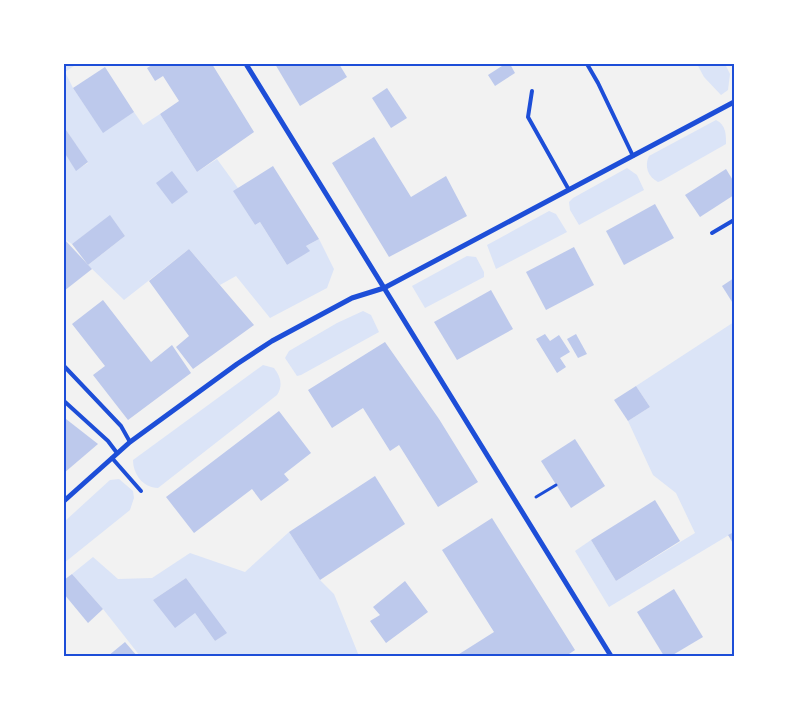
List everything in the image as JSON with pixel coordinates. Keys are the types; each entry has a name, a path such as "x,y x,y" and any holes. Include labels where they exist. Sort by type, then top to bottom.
{"street":[{"path":"246,64 611,656"},
{"path":"64,501 130,442 272,341 352,298 384,288 734,102"}],"lane":[{"path":"587,64 633,156"},
{"path":"532,91 528,117 569,190"},
{"path":"712,233 734,220"},
{"path":"64,366 120,426 130,442"},
{"path":"64,401 108,441 117,453"},
{"path":"112,458 141,491"}],"path":[{"path":"536,498 556,485"}],"shaded area":[{"path":"64,64 77,64 65,72 73,88 103,132 134,112 143,125 160,114 197,172 217,159 238,188 234,192 255,225 260,222 287,265 309,251 306,246 319,239 334,269 327,288 270,318 236,276 220,285 189,249 124,300 88,265 125,236 110,216 72,244 64,239 64,152 76,170 88,163 64,127"},
{"path":"697,64 725,64 730,74 728,90 721,95 704,77"},
{"path":"716,120 724,127 726,144 661,181 658,182 649,174 647,164 649,156"},
{"path":"627,168 637,175 644,190 579,225 570,210 569,202"},
{"path":"549,211 556,214 567,232 496,269 487,245"},
{"path":"467,256 476,257 484,272 484,277 425,308 412,286"},
{"path":"363,311 371,315 379,332 297,376 285,358 289,351 337,323"},
{"path":"734,322 734,532 609,607 575,551 591,540 616,581 695,533 676,493 653,475 628,421 650,407 636,386"},
{"path":"263,365 274,368 278,375 281,385 277,395 158,488 143,483 137,475 133,460"},
{"path":"119,479 133,491 134,498 130,510 64,563 64,522 110,480"},
{"path":"289,532 320,580 334,594 359,656 140,656 103,609 72,574 93,557 118,579 152,578 190,553 245,572","holes":["186,578 226,633 215,641 195,613 153,600"]}],"building":[{"path":"154,64 212,64 254,132 197,172 160,114 179,101 163,76 155,81 147,68"},
{"path":"275,64 339,64 347,77 300,106"},
{"path":"505,64 510,64 515,73 495,86 488,75"},
{"path":"105,67 134,112 103,133 73,88"},
{"path":"387,88 407,118 391,128 372,98"},
{"path":"64,127 88,162 76,171 64,152"},
{"path":"374,137 411,197 446,176 467,216 389,257 332,163"},
{"path":"273,166 319,239 306,246 310,251 287,265 260,222 255,225 233,191"},
{"path":"726,169 734,182 734,195 700,217 685,195"},
{"path":"172,171 188,192 172,204 156,183"},
{"path":"655,204 674,238 624,265 606,231"},
{"path":"110,215 125,236 88,265 72,244"},
{"path":"64,239 92,269 64,291"},
{"path":"574,247 594,285 546,310 526,272"},
{"path":"189,249 254,325 193,369 176,347 189,336 149,281"},
{"path":"734,278 734,305 722,286"},
{"path":"491,290 513,329 457,360 434,322"},
{"path":"103,300 151,362 172,345 191,373 128,420 93,375 105,366 72,324"},
{"path":"545,334 550,341 559,335 570,352 560,358 566,367 557,373 536,339"},
{"path":"576,334 587,354 578,358 567,339"},
{"path":"385,342 439,419 478,482 438,507 399,445 390,451 363,408 332,428 308,390"},
{"path":"636,386 650,407 628,421 614,400"},
{"path":"279,411 311,453 284,474 289,480 261,501 252,489 194,533 166,497"},
{"path":"66,419 98,444 64,473 64,421"},
{"path":"575,439 605,486 571,508 541,461"},
{"path":"375,476 405,524 320,580 289,532"},
{"path":"655,500 680,541 616,581 591,540"},
{"path":"492,518 575,650 566,656 456,656 494,632 442,550"},
{"path":"734,532 734,545 728,535"},
{"path":"72,574 103,609 88,623 64,594 64,580"},
{"path":"186,578 227,633 215,641 195,613 175,628 153,600"},
{"path":"405,581 428,612 386,643 370,621 380,615 373,607"},
{"path":"674,589 703,637 671,656 664,656 637,612"},
{"path":"125,642 137,656 108,656"}]}
